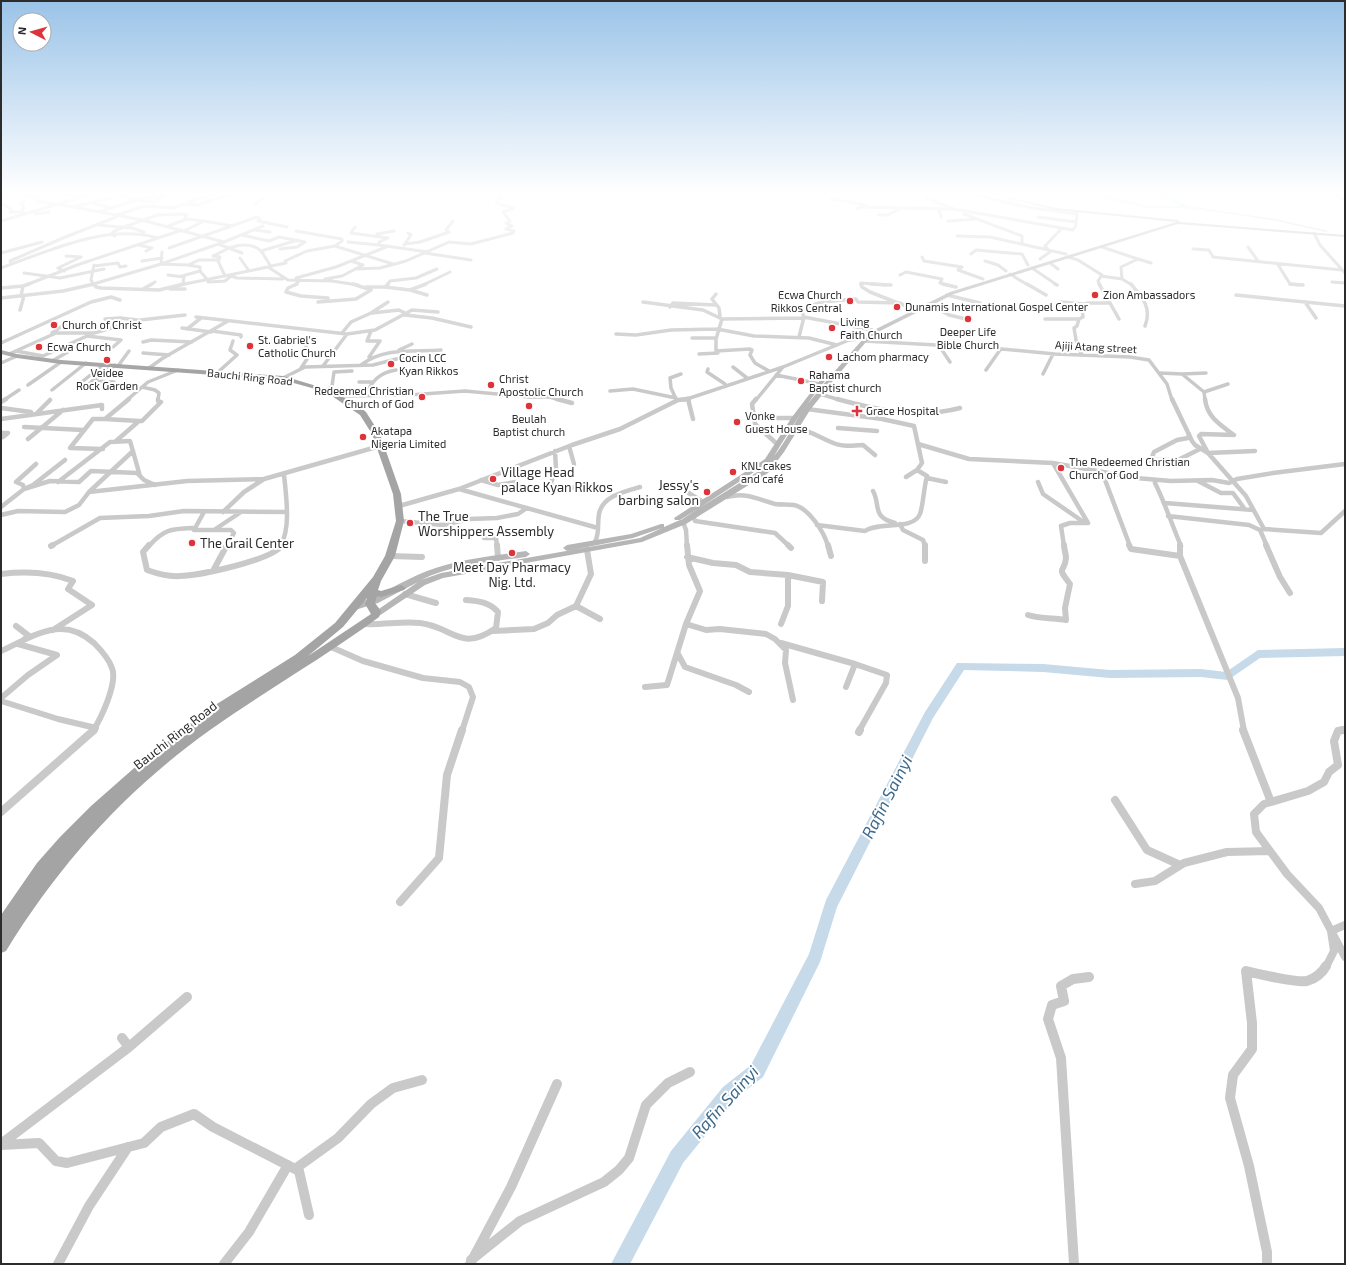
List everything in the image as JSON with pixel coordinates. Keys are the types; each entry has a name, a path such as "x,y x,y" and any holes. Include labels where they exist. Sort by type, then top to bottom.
{"main road":[{"path":"347,616 352,621 359,623 370,620 403,591 430,574 446,568 633,536 670,523 768,460 794,418 820,384 872,330 909,308 956,287 1030,267 1073,253"},
{"path":"1030,267 1050,263 1067,255 1076,253"},
{"path":"355,607 370,604 441,576 642,540 683,522 765,471 782,451 807,409 862,340 888,324 947,295 1008,273"},
{"name":"Bauchi Ring Road","path":"1,352 61,362 283,378 340,396 363,414 376,434 397,494 400,521 390,556 377,579 347,616 302,655 216,710 145,765 64,840 42,867 1,927"},
{"name":"Bauchi Ring Road","path":"370,604 377,579"},
{"path":"374,592 381,594 403,591"},
{"path":"370,604 376,610 370,620"},
{"name":"Bauchi Ring Road","path":"1,946 36,892 64,856 93,824 128,791 207,726 331,647 370,620"}],"street":[{"path":"12,264 10,261 26,253"},
{"path":"28,259 31,256 30,253"},
{"path":"1,268 44,253"},
{"path":"1,288 23,286 116,253"},
{"path":"142,261 167,253"},
{"path":"1,298 63,291 161,264 192,253"},
{"path":"220,253 213,256 220,257 219,260 228,276"},
{"path":"263,253 270,263 271,267 284,279"},
{"path":"166,289 183,284 271,267 286,263 285,261 303,253"},
{"path":"355,253 393,264"},
{"path":"291,280 372,253"},
{"path":"355,269 368,269 393,264 406,261 425,253"},
{"path":"433,253 471,260"},
{"path":"1016,253 1022,254 1021,255 1030,267 1057,285"},
{"path":"1040,259 1049,253"},
{"path":"1060,253 1067,255 1092,268 1102,275 1101,276 1122,279 1132,284 1146,304 1149,315 1145,326"},
{"path":"1120,253 1150,263"},
{"path":"1211,253 1213,257 1342,270"},
{"path":"1252,253 1258,261"},
{"path":"1327,253 1345,273"},
{"path":"161,264 162,255"},
{"path":"64,271 58,268 81,256 66,256"},
{"path":"922,257 924,261 962,267 958,270 983,279"},
{"path":"240,258 249,271"},
{"path":"1122,279 1121,267 1138,259 1134,258"},
{"path":"126,274 127,260"},
{"path":"188,265 199,260 219,260"},
{"path":"316,280 342,276 363,265 351,261"},
{"path":"985,261 998,266 1046,295"},
{"path":"92,284 91,280 94,266 118,263 119,266 126,266"},
{"path":"1050,263 1058,269"},
{"path":"1277,263 1290,284 1303,286"},
{"path":"161,264 200,267 200,271 207,280"},
{"path":"24,274 60,278 104,269"},
{"path":"385,287 390,281 416,278 437,269"},
{"path":"168,275 182,276 200,271"},
{"path":"410,290 438,279 450,272"},
{"path":"900,275 906,272 942,279 940,283 956,287"},
{"path":"182,276 184,276 183,284"},
{"path":"228,276 329,281 366,287 385,287 410,290 427,294"},
{"path":"1101,276 1098,282 1116,311 1119,319"},
{"path":"300,280 297,284 288,288 286,292 301,296 346,300"},
{"path":"143,289 155,282"},
{"path":"1332,282 1345,283"},
{"path":"891,285 861,283 862,287 868,292 884,296 909,308"},
{"path":"92,284 101,288 185,289"},
{"path":"20,310 23,286"},
{"path":"318,302 346,300 364,296 370,290 366,287"},
{"path":"716,294 712,299 715,305 719,308 721,317 717,329 715,345 718,353"},
{"path":"947,295 980,303"},
{"path":"1236,295 1345,306"},
{"path":"1,343 91,302 111,297 120,300"},
{"path":"799,337 804,317 801,309 822,302 856,299 858,302 900,303"},
{"path":"323,366 351,322 371,313 388,302"},
{"path":"643,302 670,307 703,310 721,317 804,317 872,330"},
{"path":"1061,302 1084,304 1110,303"},
{"path":"1305,302 1316,318"},
{"path":"670,307 673,303 715,305"},
{"path":"928,304 950,315 966,319"},
{"path":"1082,355 1076,340 1074,328 1077,326 1079,319 1083,317 1082,305 1084,304"},
{"path":"371,313 394,310 405,314 432,318 471,327"},
{"path":"196,317 344,333 371,331 412,310 438,312"},
{"path":"51,334 70,332 94,333 138,321 185,315"},
{"path":"105,319 120,318 138,321"},
{"path":"187,329 201,318"},
{"path":"1046,319 1079,319"},
{"path":"149,368 169,354 211,332 228,321"},
{"path":"1,363 14,354 51,334 65,324"},
{"path":"182,328 241,335 241,337"},
{"path":"616,334 636,335 671,330 717,329 754,336 799,337 837,345"},
{"path":"361,365 380,341 367,341 371,331"},
{"path":"14,354 43,356 87,336 121,340 113,346"},
{"path":"692,338 716,338"},
{"path":"143,342 151,340 193,342"},
{"name":"Ajiji Atang street","path":"677,399 688,398 725,384 783,367 849,340 1149,360 1167,384 1172,400 1195,445 1208,453 1246,496 1262,529 1280,577 1290,593"},
{"path":"218,373 237,355 230,350 233,341"},
{"path":"396,352 412,344"},
{"path":"301,368 309,356 306,346"},
{"path":"940,346 950,362"},
{"path":"52,361 73,349"},
{"path":"699,354 750,349 752,350 750,355 755,363 769,371"},
{"path":"368,358 374,355 396,352 441,350"},
{"path":"986,370 1000,350"},
{"path":"82,389 117,365 127,356 129,351"},
{"path":"144,353 169,354"},
{"path":"1043,374 1051,361 1053,354"},
{"path":"283,378 301,368 373,365 408,356"},
{"path":"28,385 61,362"},
{"path":"52,390 86,363"},
{"path":"78,385 103,364"},
{"path":"373,365 382,372"},
{"path":"733,367 747,378"},
{"path":"777,444 755,424 752,404 783,367"},
{"path":"708,369 707,372 710,375 725,384"},
{"path":"105,419 142,387 158,377 178,370"},
{"path":"364,396 372,382 382,372 396,370"},
{"path":"326,391 332,386 334,372 352,371"},
{"path":"1160,373 1206,373"},
{"path":"677,399 671,388 670,378 681,374"},
{"path":"1182,374 1204,392 1208,414 1234,435 1201,434 1199,436 1208,453 1255,451"},
{"path":"776,375 820,384"},
{"path":"92,381 114,382"},
{"path":"359,382 372,382"},
{"path":"1204,392 1228,384"},
{"path":"116,441 139,421 142,421 161,402 158,401 159,394 155,390 142,387"},
{"path":"610,391 633,389 677,399"},
{"path":"1,402 19,390"},
{"path":"340,396 465,391 529,397 550,397 572,403"},
{"path":"820,394 866,407 904,414 942,413 960,408"},
{"path":"688,398 693,419"},
{"path":"399,506 459,489 555,451 620,430 677,399"},
{"path":"38,413 50,400"},
{"path":"1,419 102,405 102,409 116,409"},
{"path":"1,408 38,413"},
{"path":"807,409 882,419 914,426 922,463 917,470 906,477"},
{"path":"28,439 63,410"},
{"path":"853,416 853,429"},
{"path":"769,418 794,418"},
{"path":"103,449 70,448 93,419 139,421"},
{"path":"24,428 83,430"},
{"path":"795,428 810,431 832,443 848,446 863,446 875,455"},
{"path":"838,428 877,431"},
{"path":"1150,466 1153,464 1151,460 1154,452 1177,440 1188,438 1189,434"},
{"path":"58,482 103,449 110,442 116,441 130,441 140,476"},
{"path":"918,444 969,459 1054,463 1163,481 1212,480 1229,483 1233,481 1312,467 1345,464"},
{"path":"89,492 157,486 187,481 264,479 380,446"},
{"path":"569,446 574,464"},
{"path":"1151,460 1178,460 1200,449"},
{"path":"1,515 18,511 65,512 79,505 89,492 133,451"},
{"path":"555,451 556,470 550,485 583,489"},
{"path":"1,507 24,489 33,485 65,460"},
{"path":"1054,463 1086,517 1088,523 1085,523"},
{"path":"24,489 23,486 16,482 36,464"},
{"path":"917,470 926,474 927,478 946,482"},
{"path":"24,489 50,482 79,482 91,471 137,473 144,480 157,486"},
{"path":"1102,472 1131,549 1180,556"},
{"path":"213,571 234,533 231,530 193,528 168,529 162,531 143,552 147,570 155,574 171,576 213,571 268,556 277,551 283,542 287,512 284,474"},
{"path":"817,525 866,531 871,527 911,523 920,514 923,489 927,478"},
{"path":"223,512 244,492 264,479"},
{"path":"481,480 499,486 506,486 516,482"},
{"path":"1198,481 1221,493 1233,494 1242,508 1256,515"},
{"path":"1038,482 1043,494 1085,523"},
{"path":"1155,483 1165,503 1168,516 1181,547 1180,556 1238,698 1242,727 1271,802"},
{"path":"595,542 600,533 598,528 601,508 614,495 640,488"},
{"path":"459,489 511,502 598,528"},
{"path":"684,490 703,502"},
{"path":"873,491 876,496 875,501 882,518 887,522 897,524 903,530 923,540 926,549 925,561"},
{"path":"722,499 740,494 754,496 776,504 795,505 806,511 825,534 832,556"},
{"path":"1165,503 1253,510"},
{"path":"400,521 443,525 469,519 497,518 518,514 527,508"},
{"path":"213,530 243,511"},
{"path":"1168,516 1249,525 1262,529 1321,533 1345,511"},
{"path":"51,546 100,518 149,516 178,512 287,512"},
{"path":"193,528 204,512"},
{"path":"693,516 695,521 724,524 775,533 791,548"},
{"path":"645,687 667,685 674,661 678,654 686,624 700,591 694,580 687,557 686,549 689,544 686,526 683,522"},
{"path":"1028,615 1039,619 1046,617 1066,620 1065,608 1070,584 1062,574 1061,569 1066,559 1061,526 1070,523 1085,523"},
{"path":"484,538 496,538 498,558"},
{"path":"370,620 376,625 403,621 427,624 457,637 471,639 493,631 534,629 548,623 557,614 576,606 591,574 587,550"},
{"path":"390,556 422,557"},
{"path":"687,557 713,563 736,565 750,572 788,575 823,582 822,601"},
{"path":"1,574 13,572 50,575 73,581 68,589 92,605 74,615 52,631 1,651"},
{"path":"782,624 788,606 788,575"},
{"path":"403,591 436,603"},
{"path":"466,600 488,602 498,612 496,628 493,631"},
{"path":"576,606 600,618"},
{"path":"686,624 706,630 720,629 766,634 780,643 786,650 785,663 793,700"},
{"path":"16,626 29,636 18,644"},
{"path":"1,812 87,738 96,728 111,685 113,668 104,652 81,634 65,630 52,631"},
{"path":"780,643 855,664 887,676 886,683 858,732"},
{"path":"1,698 28,675 57,655 18,644"},
{"path":"331,647 363,661 423,678 460,682 469,687 474,697 447,775 439,858 400,902"},
{"path":"678,654 685,667 736,685 749,692"},
{"path":"846,687 855,664"},
{"path":"1,701 96,728"},
{"path":"1345,730 1338,731 1334,741 1338,765 1329,772 1324,782 1316,785 1308,791 1264,804 1254,814 1256,832 1287,874 1319,908 1345,957"},
{"path":"1115,800 1147,850 1180,865"},
{"path":"1135,884 1155,881 1180,865 1227,852 1270,851"},
{"path":"1331,931 1345,925"},
{"path":"1267,1264 1267,1252 1249,1166 1230,1098 1233,1075 1252,1049 1252,1023 1246,971 1279,978 1308,980 1323,972 1334,951 1331,931"},
{"path":"1074,1264 1061,1058 1048,1019 1052,1004 1064,1001 1061,986 1073,979 1089,976"},
{"path":"1,1144 129,1047 187,997"},
{"path":"122,1038 129,1047"},
{"path":"471,1262 520,1221 604,1182 619,1170 629,1158 646,1105 668,1083 690,1072"},
{"path":"224,1264 249,1232 292,1167 338,1138 371,1104 393,1088 422,1080"},
{"path":"471,1262 511,1187 557,1084"},
{"path":"1,1144 39,1143 56,1161 67,1163 144,1143 161,1127 194,1114 213,1127 299,1171 309,1215"},
{"path":"58,1264 89,1206 128,1148"}],"waterway":[{"name":"Rafin Sainyi","path":"620,1264 677,1157 729,1093 757,1071 815,957 831,905 929,715 961,666 1043,668 1110,674 1201,673 1228,676 1258,654 1345,652"}],"place":[{"name":"Zion Ambassadors","path":"1095,295"},
{"name":"Ecwa Church Rikkos Central","path":"850,301"},
{"name":"Dunamis International Gospel Center","path":"897,307"},
{"name":"Deeper Life Bible Church","path":"968,319"},
{"name":"Church of Christ","path":"54,325"},
{"name":"Living Faith Church","path":"832,328"},
{"name":"St. Gabriel's Catholic Church","path":"250,346"},
{"name":"Ecwa Church","path":"39,347"},
{"name":"Lachom pharmacy","path":"829,357"},
{"name":"Veidee Rock Garden","path":"107,360"},
{"name":"Cocin LCC Kyan Rikkos","path":"391,364"},
{"name":"Rahama Baptist church","path":"801,381"},
{"name":"Christ Apostolic Church","path":"491,385"},
{"name":"Redeemed Christian Church of God","path":"422,397"},
{"name":"Beulah Baptist church","path":"529,406"},
{"name":"Grace Hospital","path":"857,411"},
{"name":"Vonke Guest House","path":"737,422"},
{"name":"Akatapa Nigeria Limited","path":"363,437"},
{"name":"The Redeemed Christian Church of God","path":"1061,468"},
{"name":"KNL cakes and café","path":"733,472"},
{"name":"Village Head palace Kyan Rikkos","path":"493,479"},
{"name":"Jessy's barbing salon","path":"707,492"},
{"name":"The True Worshippers Assembly","path":"410,523"},
{"name":"The Grail Center","path":"192,543"},
{"name":"Meet Day Pharmacy Nig. Ltd.","path":"512,553"}]}
